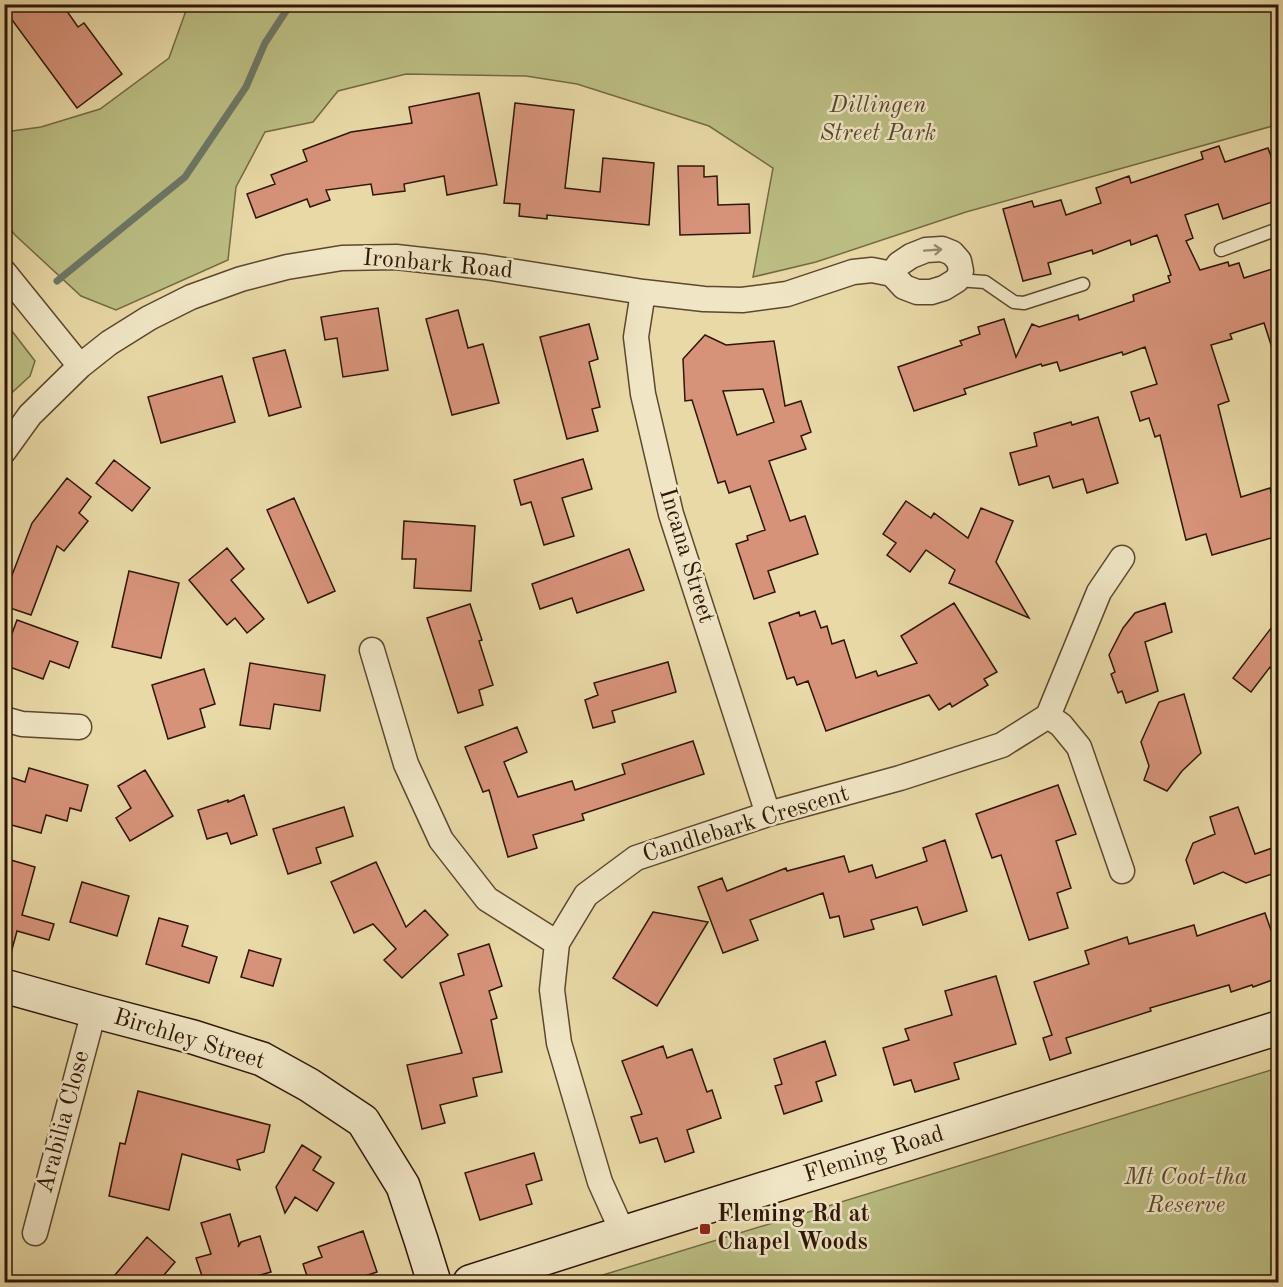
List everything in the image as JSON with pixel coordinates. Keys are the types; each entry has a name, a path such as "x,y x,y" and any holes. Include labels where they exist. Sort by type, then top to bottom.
{"street":[{"path":"942,249 952,253 959,261 961,271 957,280 944,288 931,292 917,292 904,287 892,274 899,264 911,256 926,250 942,249"},
{"name":"Ironbark Road","path":"4,450 30,415 80,366 109,343 149,318 191,297 241,279 287,267 342,258 396,257 485,267 643,292 704,299 742,300 787,294 853,272 872,270 892,274"},
{"path":"4,272 80,366"},
{"name":"Incana Street","path":"643,292 636,337 643,394 671,514 768,814"},
{"path":"1122,558 1099,592 1048,716 1061,725 1079,747 1122,871"},
{"path":"372,650 406,764 441,840 487,899 557,943"},
{"name":"Candlebark Crescent","path":"623,1233 600,1182 559,1043 552,990 557,943 586,895 636,858 768,814 900,778 1002,745 1048,716"},
{"path":"4,719 22,724 79,727"},
{"name":"Birchley Street","path":"4,986 193,1037 262,1059 309,1085 363,1121 403,1186 434,1282"},
{"name":"Arabilia Close","path":"35,1233 94,1011"},
{"name":"Fleming Road","path":"470,1282 1278,1028"}],"lane":[{"path":"1221,250 1278,230"},
{"path":"957,280 985,282 1014,302 1024,303 1083,284"}],"green space":[{"name":"Dillingen Street Park","path":"188,5 1276,5 1278,28 1276,125 966,212 816,262 753,277 773,168 709,126 577,84 526,76 406,74 338,91 313,122 265,132 236,187 228,260 116,310 81,296 15,235 5,222 5,132 41,127 100,109 169,58"},
{"path":"5,322 35,361 30,376 5,399"},
{"name":"Mt Coot-tha Reserve","path":"1278,1068 1278,1282 580,1282"}],"building":[{"path":"4,4 62,4 78,27 84,23 122,74 77,108 4,9"},
{"path":"479,93 497,185 447,195 444,176 404,184 405,191 373,195 371,184 326,190 330,200 310,207 307,199 256,218 247,194 275,184 271,175 307,161 303,150 351,132 412,123 409,107"},
{"path":"515,103 574,110 565,188 600,192 603,158 654,163 649,225 547,215 547,219 519,216 520,204 504,203"},
{"path":"1219,146 1225,162 1268,148 1275,167 1278,166 1278,200 1223,219 1218,204 1185,215 1193,238 1186,241 1200,270 1228,262 1229,266 1239,263 1244,278 1278,267 1278,356 1275,357 1264,323 1230,334 1232,339 1211,345 1229,401 1218,405 1241,497 1270,488 1278,516 1278,536 1212,555 1206,534 1186,540 1160,435 1155,437 1149,418 1140,421 1131,392 1157,384 1145,347 1060,371 1057,362 1042,366 1041,364 964,389 966,394 914,411 898,367 962,345 960,341 980,334 978,327 1004,319 1016,357 1032,324 1039,327 1078,315 1079,320 1134,301 1133,295 1170,282 1168,276 1171,275 1157,235 1131,245 1130,240 1093,254 1092,250 1048,263 1051,274 1023,281 1003,209 1032,201 1034,207 1061,200 1066,215 1101,203 1096,188 1129,176 1131,183 1203,159 1201,152"},
{"path":"678,166 704,166 704,177 717,176 718,205 749,204 750,233 680,235"},
{"path":"378,308 388,370 343,377 337,338 325,340 321,317"},
{"path":"458,310 468,348 483,344 499,403 452,415 426,319"},
{"path":"589,324 598,359 589,362 600,407 592,409 598,431 567,439 540,337"},
{"path":"705,335 726,345 774,341 785,406 801,401 811,432 801,436 806,449 769,461 790,521 805,516 818,554 768,571 775,592 754,599 736,544 748,540 747,536 765,530 750,486 729,493 725,481 718,483 692,400 685,401 683,359","holes":["763,389 774,422 737,435 723,391"]},
{"path":"285,350 301,407 269,416 253,358"},
{"path":"222,376 235,422 161,443 148,397"},
{"path":"1098,417 1118,483 1087,493 1083,479 1053,488 1049,476 1019,485 1010,453 1037,446 1034,433"},
{"path":"583,459 592,489 562,498 574,536 544,545 531,502 521,505 514,480"},
{"path":"114,460 150,488 132,511 96,483"},
{"path":"67,478 91,497 79,513 88,521 64,551 57,546 31,615 4,606 4,596 32,523"},
{"path":"294,498 335,591 308,603 267,510"},
{"path":"906,501 931,518 934,513 968,538 981,508 1013,521 996,562 1029,618 949,583 955,570 926,550 910,572 887,555 896,543 883,534"},
{"path":"404,521 475,526 471,591 414,588 416,559 402,559"},
{"path":"227,548 244,569 231,580 264,619 247,633 235,618 227,625 189,580"},
{"path":"629,549 644,590 577,613 572,598 540,609 532,584"},
{"path":"129,571 179,583 161,658 112,647"},
{"path":"954,603 997,672 984,679 988,685 952,707 950,703 939,710 929,695 826,731 808,681 797,685 794,677 787,679 769,623 799,612 800,616 815,611 821,628 827,626 832,644 844,640 856,678 876,671 878,676 917,663 901,636"},
{"path":"1165,603 1172,632 1145,642 1158,691 1126,703 1122,691 1118,693 1111,674 1115,672 1109,655 1123,628 1135,613"},
{"path":"470,604 493,685 479,690 483,705 458,713 427,618"},
{"path":"1278,619 1278,674 1270,667 1251,692 1233,678"},
{"path":"17,620 78,642 69,668 50,661 43,679 4,665 4,655"},
{"path":"668,662 676,692 612,711 615,722 593,728 585,700 598,695 594,683"},
{"path":"250,663 325,675 320,711 274,704 270,729 240,725"},
{"path":"204,669 215,704 200,709 205,727 168,739 152,685"},
{"path":"1184,694 1201,753 1182,771 1167,791 1144,780 1149,766 1141,742 1159,702"},
{"path":"517,727 527,752 504,762 518,797 572,781 575,790 625,774 622,764 693,741 704,774 582,814 584,820 533,835 537,848 508,857 489,790 483,792 465,747"},
{"path":"29,768 88,785 81,811 70,808 67,821 46,815 41,833 4,823 4,775 25,782"},
{"path":"145,770 173,816 130,841 116,818 131,808 118,786"},
{"path":"1058,785 1076,834 1056,841 1071,888 1057,893 1068,928 1029,940 1001,855 992,858 976,814"},
{"path":"244,795 257,835 231,844 227,833 207,839 198,810"},
{"path":"344,807 353,836 316,848 321,863 288,874 273,829"},
{"path":"1238,807 1255,854 1278,846 1278,872 1246,883 1223,872 1194,884 1186,860 1193,843 1215,834 1210,817"},
{"path":"945,840 967,911 923,925 917,907 871,920 874,929 844,937 839,916 830,918 823,893 750,920 758,940 723,953 698,887 722,878 727,891 786,868 787,871 844,856 849,872 872,865 876,878 927,861 923,848"},
{"path":"4,858 35,867 22,915 54,924 49,940 17,931 10,957 4,956"},
{"path":"376,862 406,927 425,910 448,935 402,978 384,960 396,949 373,924 354,933 331,882"},
{"path":"82,882 129,896 117,936 70,922"},
{"path":"653,912 708,922 657,1006 613,978"},
{"path":"1265,913 1278,950 1278,978 1231,992 1229,985 1150,1008 1151,1011 1066,1038 1071,1053 1050,1060 1043,1038 1052,1035 1034,982 1089,964 1085,951 1127,937 1129,944 1194,925 1197,936"},
{"path":"159,918 188,926 182,946 217,957 209,983 146,964"},
{"path":"489,944 502,986 489,991 497,1018 491,1020 502,1072 473,1078 477,1096 440,1105 445,1123 422,1129 407,1065 462,1053 440,983 464,975 458,954"},
{"path":"249,950 281,959 273,986 241,977"},
{"path":"996,976 1016,1044 954,1063 959,1079 915,1092 911,1080 894,1085 883,1048 909,1040 905,1029 952,1015 945,991"},
{"path":"825,1041 836,1075 816,1082 822,1101 784,1114 775,1086 782,1084 774,1059"},
{"path":"663,1046 667,1058 692,1049 707,1092 712,1090 721,1118 687,1130 694,1152 665,1162 657,1138 640,1143 631,1117 642,1114 622,1061"},
{"path":"138,1091 270,1125 264,1152 237,1160 240,1170 182,1154 169,1210 109,1196 120,1143 125,1144"},
{"path":"302,1145 321,1157 313,1170 334,1183 317,1211 295,1197 285,1213 276,1187"},
{"path":"534,1153 542,1180 526,1185 532,1204 480,1220 465,1173"},
{"path":"230,1214 238,1247 241,1242 260,1236 271,1272 236,1282 204,1282 196,1258 211,1254 201,1223"},
{"path":"363,1231 377,1272 347,1282 309,1282 303,1264 322,1257 318,1247"},
{"path":"147,1237 175,1262 158,1282 109,1282"}],"waterway":[{"path":"57,281 185,177 246,87 265,43 288,8 299,4"},
{"path":"350,4 374,8 385,4"}],"place":[{"name":"Fleming Rd at Chapel Woods","path":"705,1229"}]}
